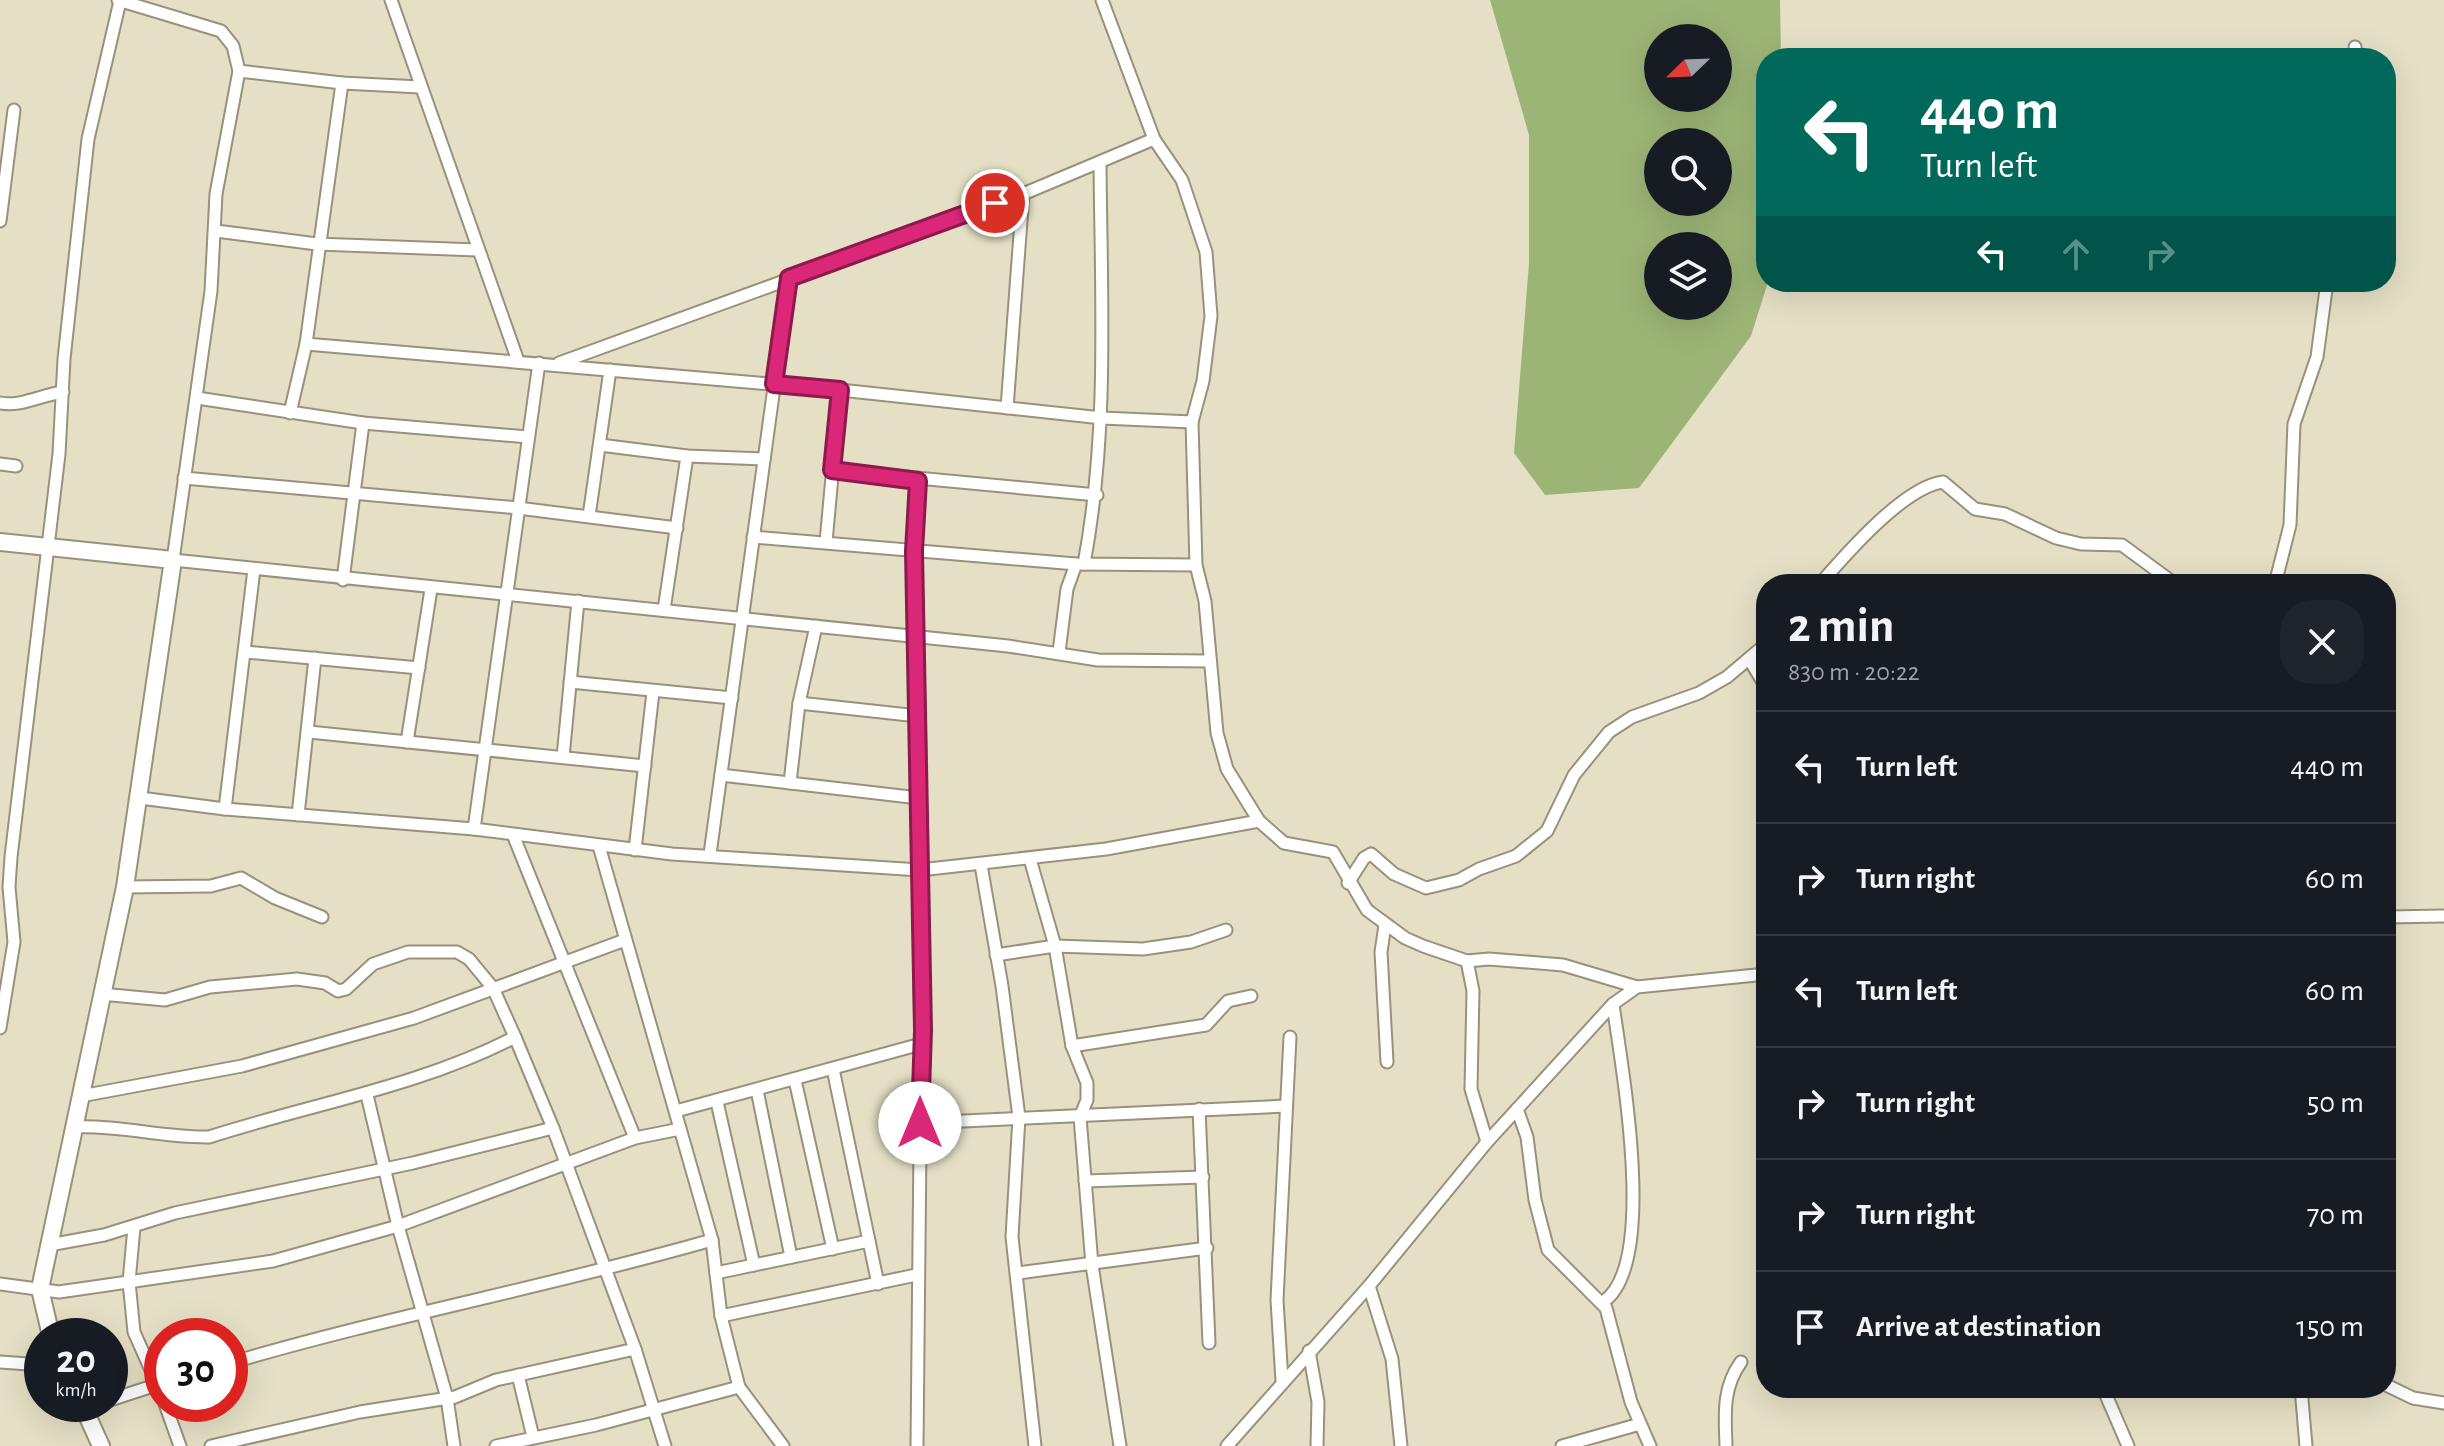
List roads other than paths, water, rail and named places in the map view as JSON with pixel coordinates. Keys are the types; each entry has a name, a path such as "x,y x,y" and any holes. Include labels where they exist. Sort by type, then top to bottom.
{"street":[{"path":"391,0 518,361"},
{"path":"1102,0 1154,139 1182,180 1206,252 1211,295 1209,341 1192,422 1196,565 1205,601 1212,704 1227,769 1259,821 1284,843 1333,852 1348,883 1367,910 1385,925 1405,938 1467,961 1489,959 1563,965 1637,987 1756,975"},
{"path":"0,1028 14,942 9,887 19,780 49,547 88,139 119,1 139,4 221,31 233,46 239,71 216,194 216,231 197,398 140,798 125,887 40,1289 47,1318"},
{"path":"239,71 342,83 420,87"},
{"path":"290,413 306,344 317,244 342,83"},
{"path":"0,221 14,110"},
{"path":"555,364 1023,194 1154,139"},
{"path":"1059,652 1067,589 1080,564 1097,495 1102,418 1100,162"},
{"path":"1007,408 1023,194"},
{"path":"216,231 317,244 477,250"},
{"path":"710,854 789,278"},
{"path":"2276,574 2290,525 2294,424 2317,357 2326,292"},
{"path":"306,344 840,390 1102,418 1192,422"},
{"path":"474,829 539,363"},
{"path":"589,516 610,370"},
{"path":"826,542 840,390"},
{"path":"0,403 19,405 41,395 63,392"},
{"path":"197,398 363,423 528,437"},
{"path":"343,580 363,423"},
{"path":"600,445 687,456 764,459"},
{"path":"664,610 687,456"},
{"path":"0,464 16,466"},
{"path":"832,470 918,481 1097,495"},
{"path":"184,478 518,508 677,528"},
{"path":"917,1446 916,1275 921,1044 914,551 918,481"},
{"path":"1830,574 1886,516 1916,492 1938,482 1950,486 1975,509 2005,514 2056,538 2081,544 2122,545 2161,574"},
{"path":"753,537 1080,564 1196,565"},
{"path":"0,542 343,580 917,636 1110,661 1210,661"},
{"path":"225,809 254,569"},
{"path":"407,742 431,589"},
{"path":"563,757 578,601"},
{"path":"790,783 799,703 816,626"},
{"path":"245,652 419,668"},
{"path":"1348,883 1364,858 1371,854 1394,874 1426,888 1459,880 1528,849 1547,831 1574,775 1604,736 1632,717 1699,693 1756,653"},
{"path":"298,815 315,658"},
{"path":"1749,659 1756,671"},
{"path":"570,682 732,698"},
{"path":"635,850 653,692"},
{"path":"799,703 918,716"},
{"path":"309,732 645,766"},
{"path":"721,775 919,798"},
{"path":"140,798 225,809 474,829 514,837 635,850 920,870 1030,859 1259,821"},
{"path":"514,837 635,1138"},
{"path":"599,846 712,1240 721,1316 739,1387 783,1446"},
{"path":"1030,859 1055,946 1072,1046 1087,1083 1087,1100 1080,1117 1092,1265 1120,1446"},
{"path":"981,865 1019,1117 1012,1237 1035,1446"},
{"path":"125,887 211,886 241,878 275,898 322,917"},
{"path":"2396,917 2444,916"},
{"path":"1385,925 1381,952 1387,1062"},
{"path":"996,955 1055,946 1143,949 1191,942 1226,930"},
{"path":"81,1096 242,1066 414,1018 625,940"},
{"path":"101,994 165,1000 210,987 297,979 325,983 338,991 346,989 373,964 418,951 464,955 493,988 553,1128 635,1349 665,1446"},
{"path":"1467,961 1473,991 1471,1089 1487,1142"},
{"path":"1227,1446 1369,1286 1487,1142 1613,1004 1637,987"},
{"path":"1072,1046 1206,1025 1228,1001 1251,996"},
{"path":"1603,1302 1614,1295 1625,1270 1635,1159 1613,1004"},
{"path":"76,1127 114,1126 186,1138 209,1137 367,1095 477,1057 515,1037"},
{"path":"1282,1381 1277,1300 1290,1037"},
{"path":"676,1111 921,1044"},
{"path":"833,1069 878,1284"},
{"path":"795,1080 833,1249"},
{"path":"757,1090 791,1257"},
{"path":"367,1095 398,1226 447,1398 454,1446"},
{"path":"717,1102 754,1265"},
{"path":"920,1123 1286,1106"},
{"path":"1199,1109 1209,1343"},
{"path":"1517,1109 1527,1137 1535,1200 1548,1250 1603,1302 1640,1424 1650,1446"},
{"path":"49,1245 134,1227 175,1213 384,1170 553,1128"},
{"path":"0,1284 59,1292 273,1261 398,1226 635,1138 680,1129"},
{"path":"1085,1181 1203,1177"},
{"path":"134,1227 129,1282 134,1332 144,1352"},
{"path":"248,1358 422,1312 605,1270 712,1240"},
{"path":"716,1273 869,1241"},
{"path":"1018,1273 1207,1248"},
{"path":"721,1316 916,1275"},
{"path":"1369,1286 1392,1359 1401,1446"},
{"path":"211,1446 360,1412 447,1398 518,1375 635,1349"},
{"path":"1309,1351 1318,1402 1317,1446"},
{"path":"0,1362 24,1364"},
{"path":"1726,1446 1725,1400 1731,1376 1741,1362"},
{"path":"518,1375 533,1437"},
{"path":"496,1446 739,1387"},
{"path":"2396,1390 2413,1398 2444,1403"},
{"path":"2107,1398 2128,1446"},
{"path":"2302,1398 2306,1446"},
{"path":"94,1422 101,1446"},
{"path":"171,1422 180,1446"},
{"path":"1562,1446 1640,1424"}]}
